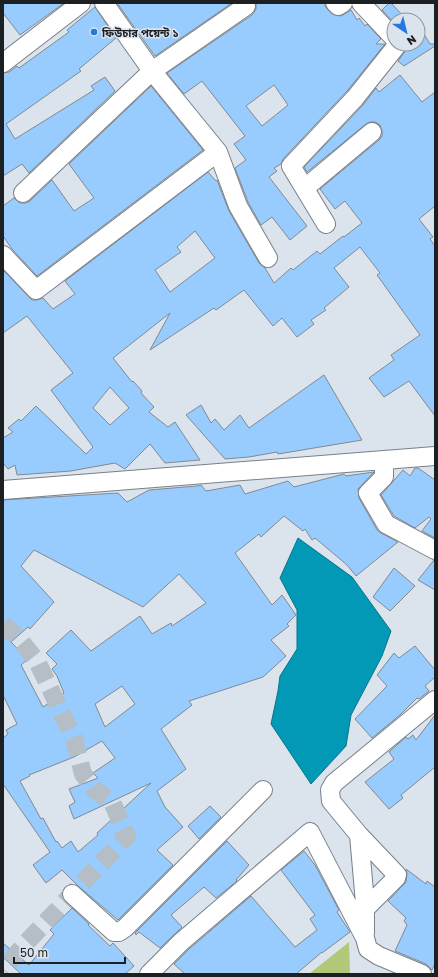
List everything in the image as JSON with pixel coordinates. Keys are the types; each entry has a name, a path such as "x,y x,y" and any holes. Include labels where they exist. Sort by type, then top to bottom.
{"street":[{"path":"3,64 81,3"},
{"path":"104,3 152,71 218,152 238,206 268,258"},
{"path":"23,192 152,71 246,6 243,3"},
{"path":"335,3 338,6 343,3"},
{"path":"362,3 386,29"},
{"path":"326,224 291,166 355,98 392,52"},
{"path":"305,188 372,132"},
{"path":"3,255 36,290 218,152"},
{"path":"3,490 435,456"},
{"path":"384,460 384,477 368,493 377,511 386,524 435,550"},
{"path":"365,909 396,878 397,875 359,835 331,801 330,790 334,783 435,700"},
{"path":"72,894 114,932 119,932 125,928 263,790"},
{"path":"149,974 181,942 310,832 365,938 368,949 379,956 422,974"},
{"path":"359,835 365,909 365,938"}],"green space":[{"path":"349,942 350,974 309,974"}],"water":[{"path":"298,538 352,577 391,631 382,656 351,715 346,746 311,784 271,724 280,676 297,649 297,610 280,578"}],"building":[{"path":"3,3 64,3 20,35 3,13"},
{"path":"117,3 232,3 155,56"},
{"path":"256,3 325,3 325,6 331,13 339,16 351,10 357,20 359,18 365,26 367,24 381,39 376,44 385,44 347,91 283,159 281,164 274,168 277,171 269,177 307,226 290,240 272,217 261,225 248,202 235,168 246,160 234,144 245,136 202,81 184,94 167,73 252,15 256,9","holes":["274,85 288,105 262,126 246,106"]},
{"path":"389,3 391,3 399,12 386,12 386,14 382,10"},
{"path":"95,7 116,38 79,69 81,71 6,124 15,139 94,90 91,86 105,77 115,91 29,173 22,164 3,176 3,73 9,72 17,66 19,68 69,32 67,30"},
{"path":"426,38 430,44 435,44 435,46 426,52"},
{"path":"405,52 426,52 404,66 398,61"},
{"path":"400,75 422,102 435,92 435,206 419,219 433,237 430,239 435,246 435,416 409,381 384,397 369,378 394,360 391,355 420,335 377,275 380,273 360,247 334,268 349,287 324,308 326,310 311,320 314,324 297,337 282,318 273,326 244,290 216,310 214,308 150,350 170,313 113,358 154,407 149,412 168,427 175,422 200,460 165,463 150,444 125,469 115,463 71,471 17,475 15,465 8,469 3,463 3,438 13,432 8,428 19,419 21,421 36,406 86,454 93,447 51,390 73,373 27,316 3,333 3,270 32,300 43,298 53,309 75,294 65,281 208,172 216,181 217,180 229,211 259,263 265,268 274,283 291,268 293,270 317,251 320,254 362,223 345,201 335,209 320,189 379,140 382,136 380,125 375,122 366,124 307,172 304,167 363,105 376,88 379,92","holes":["195,231 215,258 170,292 155,270 181,252 177,247","110,387 129,408 110,425 93,408"]},
{"path":"151,86 203,150 37,276 12,249 3,236 3,206 14,198 20,203 30,201 52,180 74,211 94,198 69,164"},
{"path":"324,375 362,440 278,454 277,452 249,457 225,459 186,415 201,405 211,423 215,419 224,430 240,415 249,428"},
{"path":"415,468 418,468 435,480 435,538 422,531 431,519 429,517 415,528 394,516 381,495 403,470 410,476"},
{"path":"374,472 358,489 359,498 377,530 398,542 356,576 347,565 315,538 312,540 305,529 303,531 284,516 261,537 259,534 235,553 272,605 282,595 296,615 287,624 289,626 271,640 286,656 263,677 189,701 192,705 161,729 186,769 157,791 165,807 183,827 157,850 173,865 118,920 62,870 46,883 33,865 50,852 3,784 3,738 8,734 6,730 17,724 3,695 3,500 118,493 127,502 149,490 201,485 206,491 240,485 245,494 288,481 294,487 344,474 346,476","holes":["34,550 143,607 179,574 206,603 172,626 171,623 152,634 140,616 91,651 71,630 46,653 57,664 52,669 57,676 64,693 43,707 21,665 28,659 11,642 28,627 30,629 54,602 21,566","122,686 135,704 105,727 95,704","102,741 115,758 93,773 98,778 69,789 75,802 69,806 74,819 151,783 97,833 98,835 78,852 71,841 62,848 57,841 56,842 43,818 41,819 20,781 30,776 29,775 74,757"]},
{"path":"435,560 435,590 418,580"},
{"path":"394,568 415,586 390,611 373,597"},
{"path":"415,646 435,670 435,677 425,686 429,691 419,699 417,698 401,714 372,738 355,719 387,686 377,675 394,653 399,658"},
{"path":"435,715 435,767 401,795 403,798 389,809 365,782 394,759 389,752 406,737 408,739 413,735 416,740"},
{"path":"210,806 221,817 199,839 188,826"},
{"path":"227,841 249,865 236,880 237,881 216,898 204,887 171,915 182,927 160,948 139,932 136,935 135,933"},
{"path":"304,851 315,865 339,910 337,912 350,932 322,952 296,974 185,974 174,964 188,950 251,896 295,947 317,930 310,919 315,915 281,870"},
{"path":"406,869 426,884 427,881 435,887 435,964 432,970 426,964 395,951 407,925 404,921 406,918 388,901 406,882"},
{"path":"72,908 110,946 113,943 134,966 125,974 21,974 3,957 3,943 29,965 54,934 50,930"}],"tunnel":[{"path":"3,624 20,640 37,661 74,739 83,774 95,790 112,802 127,836 24,945 3,970"}],"place":[{"name":"ফিউচার পয়েন্ট ১","path":"94,32"}]}
